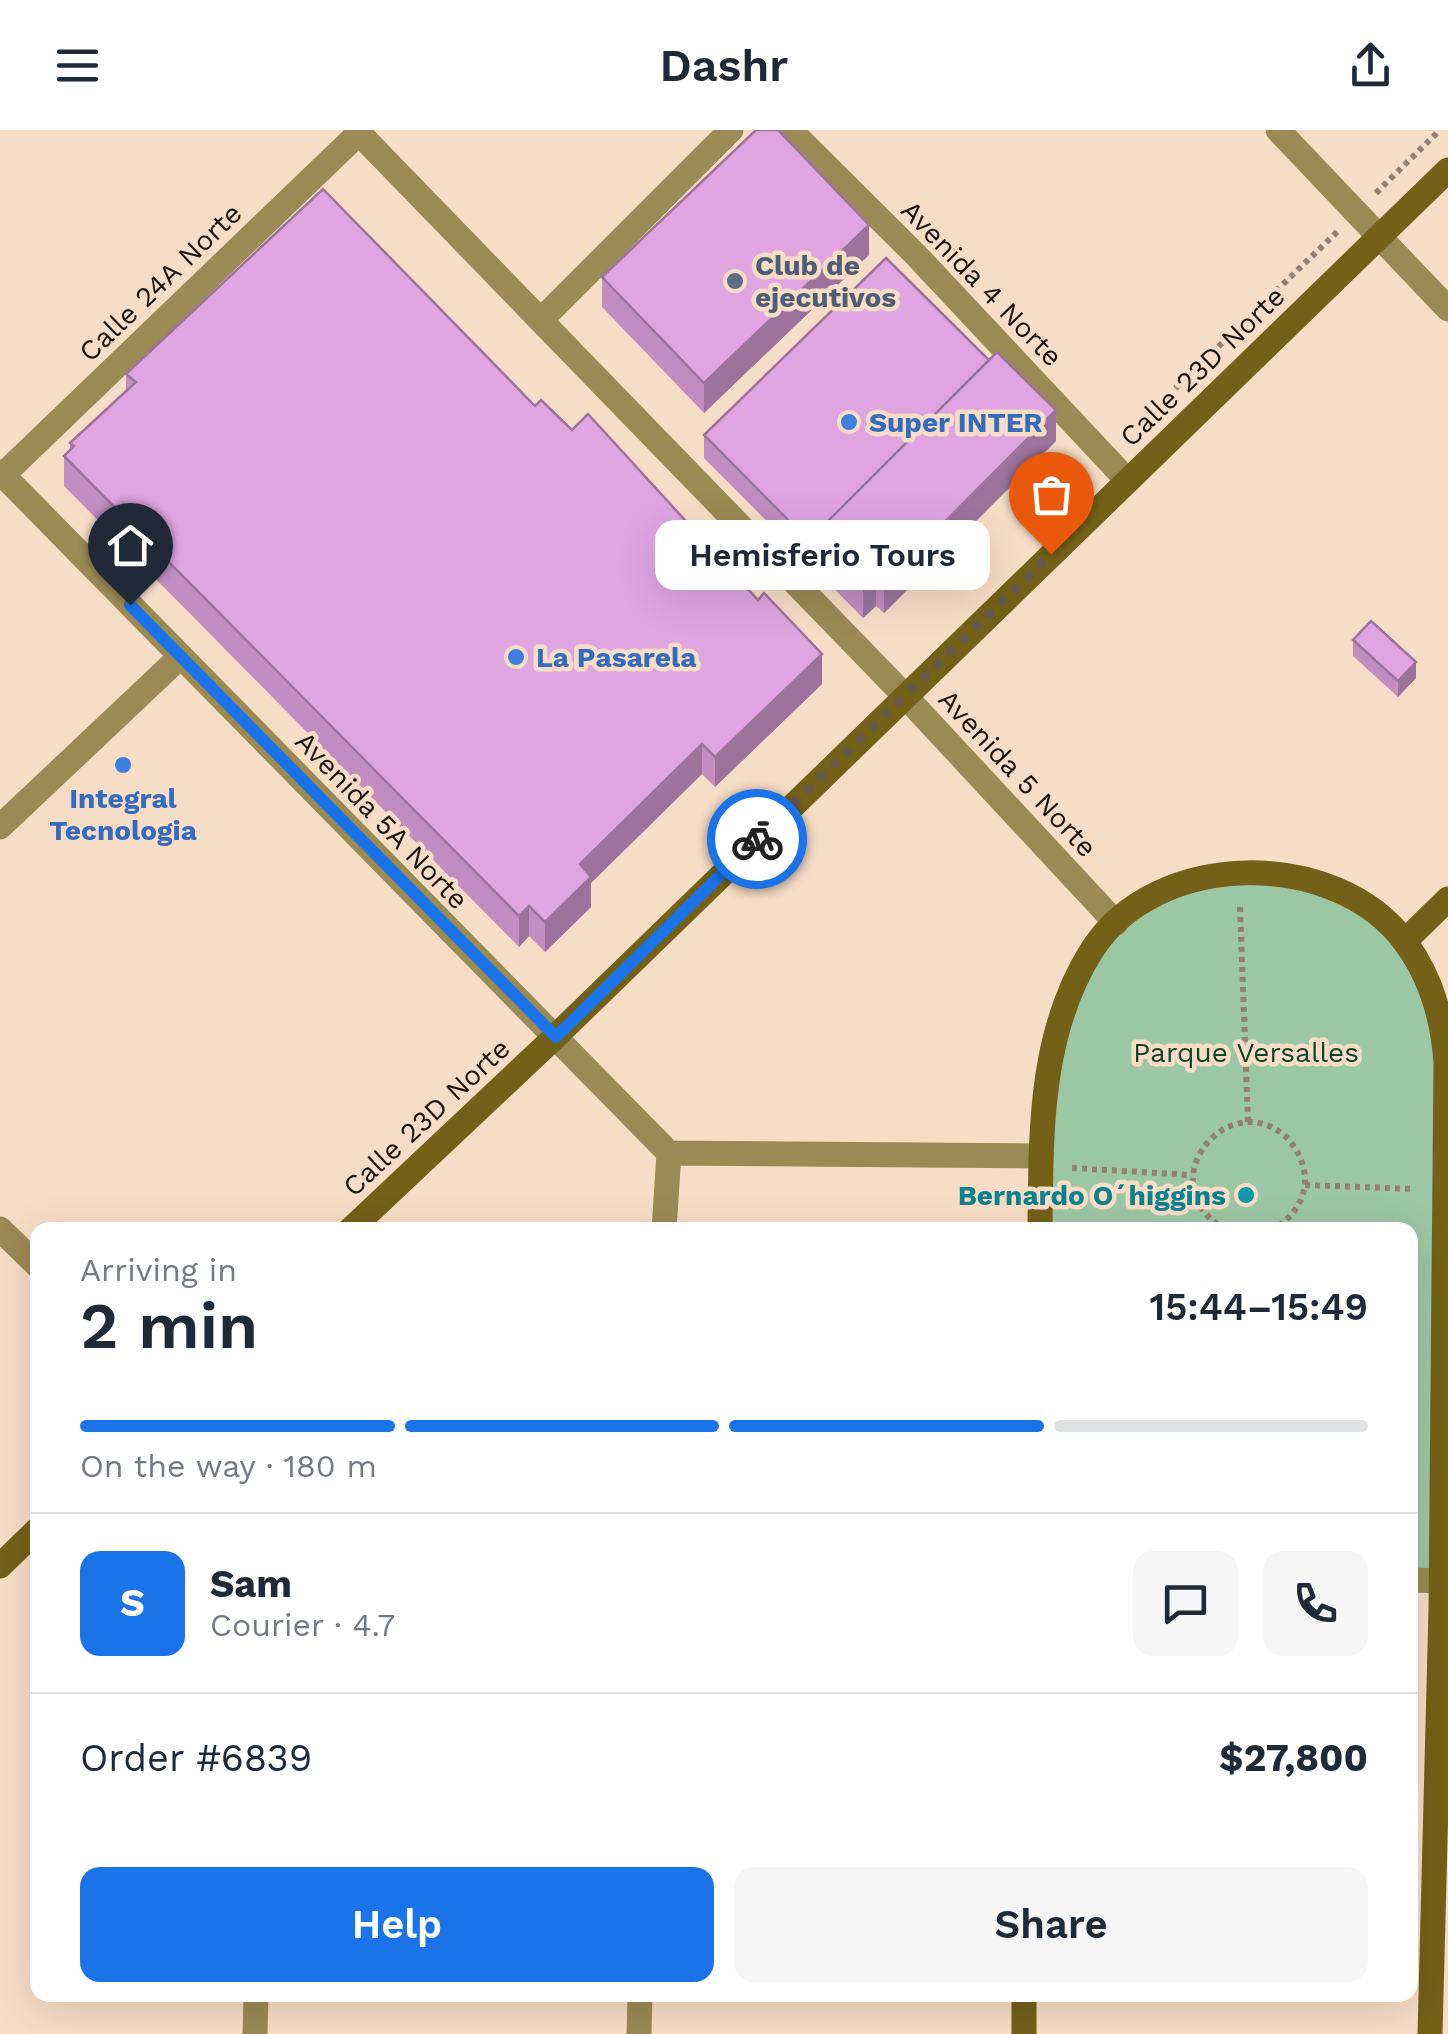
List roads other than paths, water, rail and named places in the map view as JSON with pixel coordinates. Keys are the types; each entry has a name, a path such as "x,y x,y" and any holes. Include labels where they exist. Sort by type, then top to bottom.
{"street":[{"path":"541,320 731,130"},
{"name":"Avenida 4 Norte","path":"790,130 915,254 1128,480"},
{"path":"1278,130 1448,309"},
{"name":"Avenida 5 Norte","path":"357,132 905,696 1116,922"},
{"name":"Calle 24A Norte","path":"2,474 357,132"},
{"name":"Calle 23D Norte","path":"359,1222 556,1037 1448,170"},
{"name":"Avenida 5A Norte","path":"2,474 669,1154"},
{"path":"0,827 180,656"},
{"path":"1040,1222 1048,1071 1062,1004 1094,947 1116,922 1154,896 1196,879 1242,872 1287,875 1331,888 1371,910 1405,941 1442,1020 1446,1182 1444,1581 1430,2034"},
{"path":"1405,941 1448,899"},
{"path":"665,1222 669,1154 1041,1156"},
{"path":"0,1228 30,1258"},
{"path":"0,1566 30,1537"},
{"path":"1418,1580 1444,1581"},
{"path":"255,2034 256,2002"},
{"path":"640,2002 640,2034"},
{"path":"1024,2002 1024,2034"}],"place":[{"name":"Club de ejecutivos","path":"735,281"},
{"name":"Super INTER","path":"849,422"},
{"name":"Hemisferio Tours","path":"1051,554"},
{"name":"La Pasarela","path":"516,657"},
{"name":"Integral Tecnologia","path":"123,765"},
{"name":"Bernardo O´higgins","path":"1246,1195"}],"park label":[{"name":"Parque Versalles","path":"1246,1052"}]}
